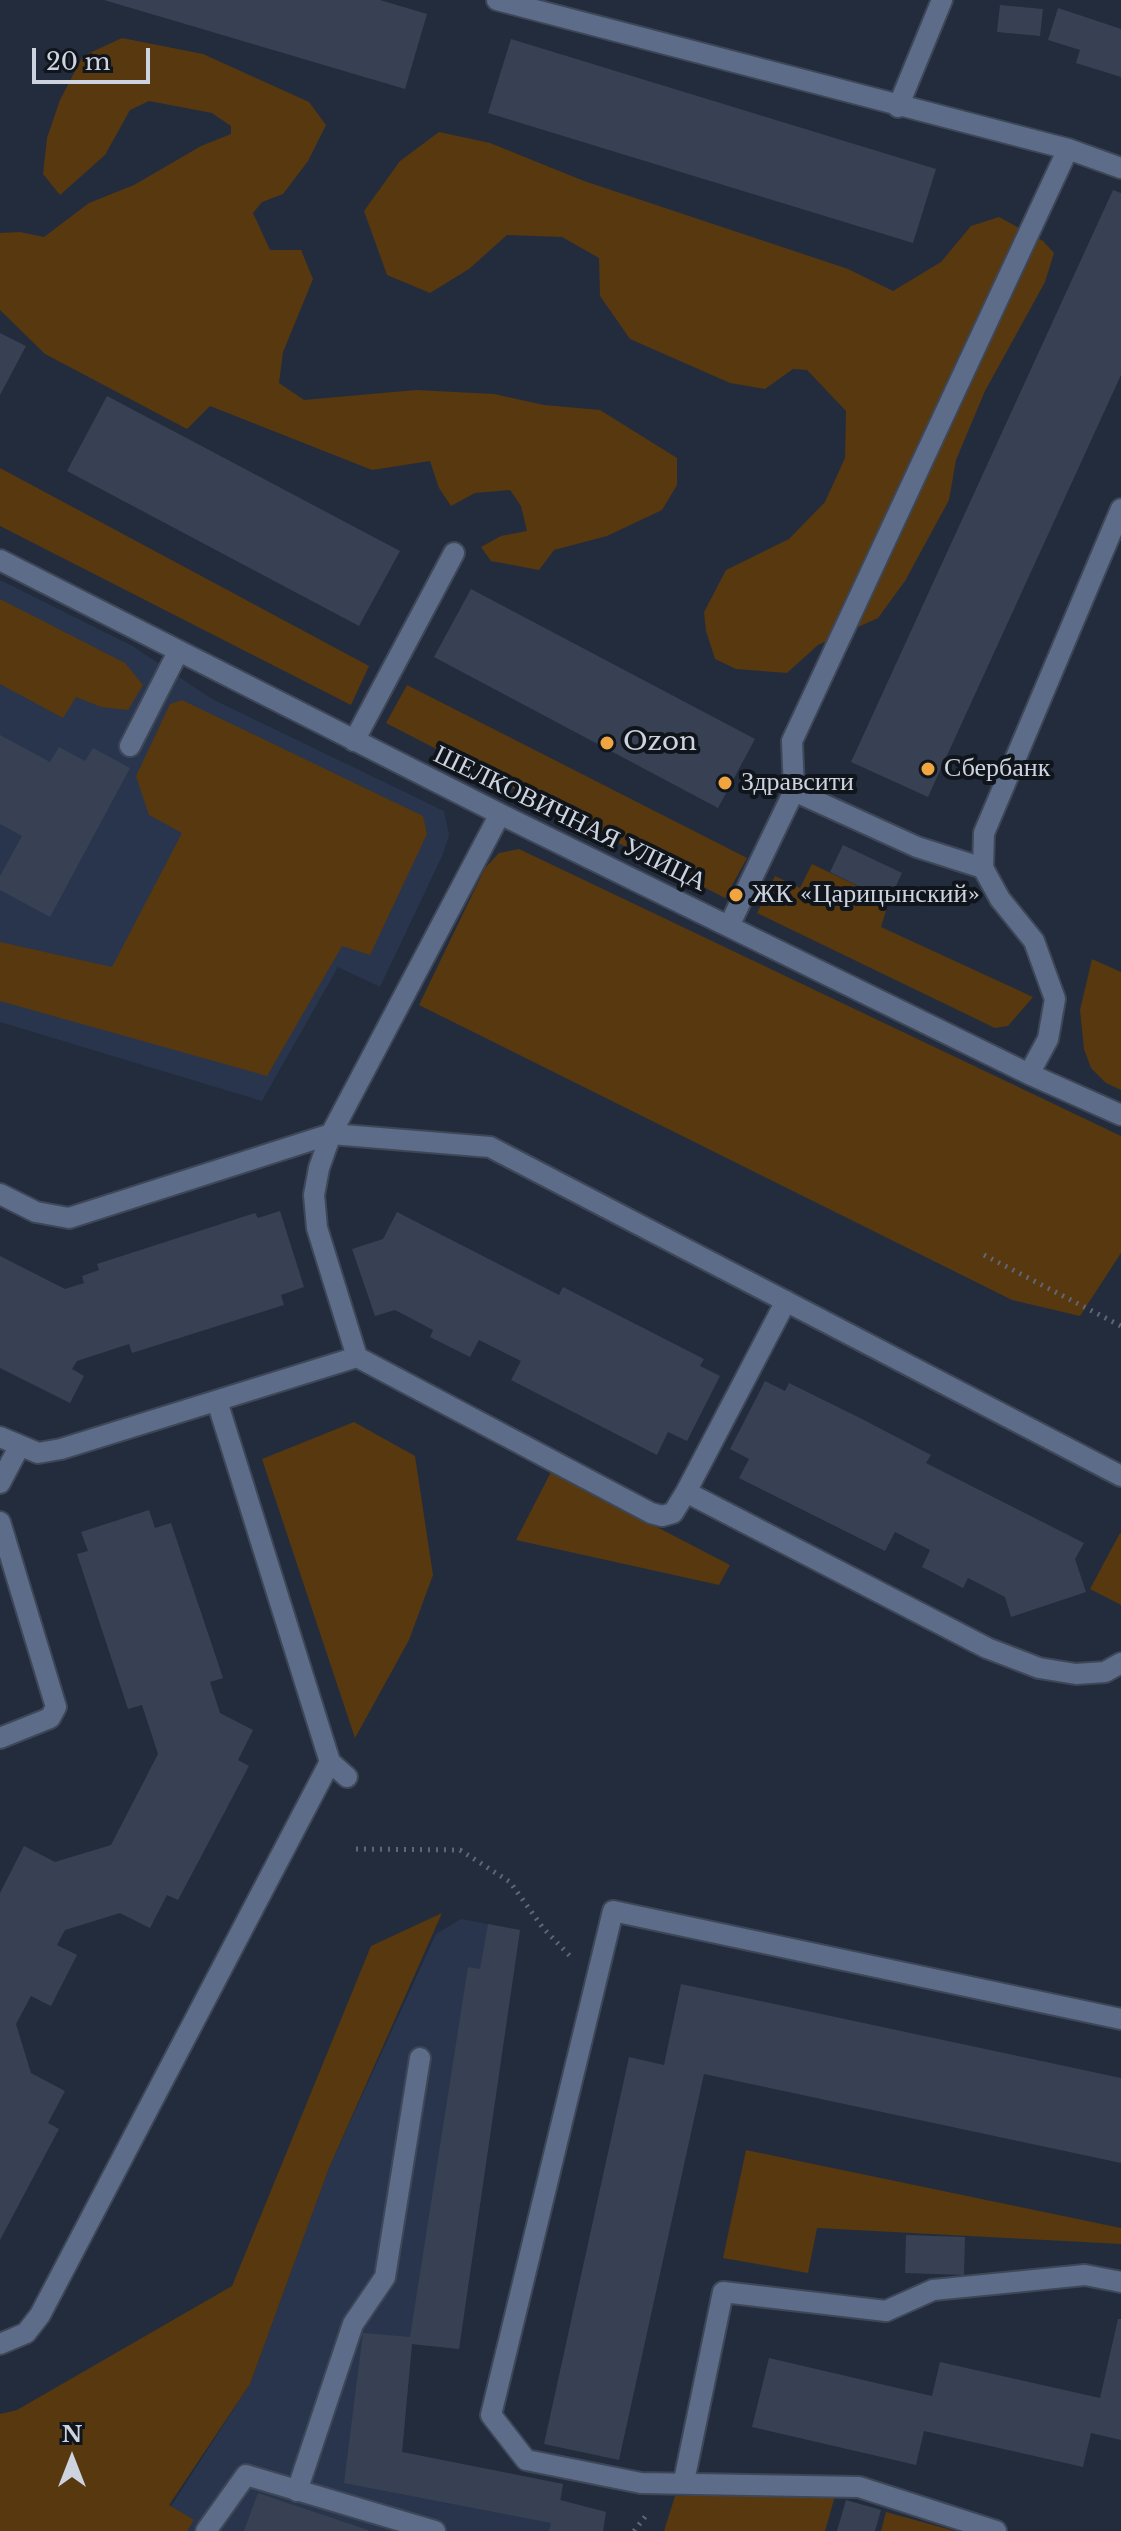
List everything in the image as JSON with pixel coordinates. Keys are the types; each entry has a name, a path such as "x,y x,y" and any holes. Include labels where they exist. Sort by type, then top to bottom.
{"street":[{"path":"497,0 1068,149 1121,168"},
{"path":"898,107 942,0"},
{"path":"729,926 794,791 792,741 1068,149"},
{"path":"1029,1074 1048,1039 1055,999 1034,941 1000,899 983,868 984,833 1121,509"},
{"path":"354,741 454,553"},
{"name":"ШЕЛКОВИЧНАЯ УЛИЦА","path":"0,560 500,814 1029,1074 1121,1115"},
{"path":"130,746 178,652"},
{"path":"794,791 917,847 983,868"},
{"path":"500,814 331,1134 319,1168 314,1195 317,1228 357,1357 651,1513 662,1516 673,1513 686,1492 786,1301"},
{"path":"0,1194 36,1212 69,1218 331,1134 490,1147 1121,1476"},
{"path":"0,1437 38,1453 61,1449 357,1357"},
{"path":"217,1401 330,1762 347,1777"},
{"path":"0,1483 19,1447"},
{"path":"686,1492 987,1648 1039,1668 1076,1674 1105,1672 1121,1663"},
{"path":"0,1522 56,1707 50,1718 0,1738"},
{"path":"0,2344 34,2337 40,2315 330,1762"},
{"path":"996,2531 859,2487 684,2481 641,2483 526,2460 491,2415 613,1911 1121,2019"},
{"path":"297,2491 353,2324 385,2277 420,2058"},
{"path":"684,2481 723,2292 886,2311 933,2290 1085,2275 1121,2282"},
{"path":"206,2531 246,2475 435,2531"}],"path":[{"path":"984,1255 1121,1326"},
{"path":"356,1849 460,1850 510,1882 543,1928 596,1982"}],"shaded area":[{"path":"122,38 203,54 309,102 326,125 308,161 283,194 262,202 253,213 270,250 301,250 313,279 283,352 279,383 304,400 416,390 494,394 544,405 600,410 677,458 677,485 662,510 607,536 554,550 539,570 491,561 481,547 501,536 527,531 521,506 510,490 475,493 451,506 439,488 430,461 372,470 210,406 187,429 45,354 0,310 0,233 20,232 44,237 89,203 134,185 201,146 231,134 231,126 212,113 149,101 130,110 105,155 60,195 43,174 47,138 60,100 83,56"},
{"path":"439,132 490,143 584,181 848,269 893,291 941,262 971,226 999,217 1043,241 1054,253 1045,282 985,391 956,460 949,500 905,581 878,618 818,645 787,673 736,669 715,659 704,612 726,570 789,539 825,502 845,458 846,411 807,370 793,369 765,389 730,383 630,339 600,296 599,258 562,237 507,235 469,269 430,293 387,275 364,211 400,161"},
{"path":"0,468 369,666 351,705 0,526"},
{"path":"0,580 134,647 212,699 444,811 449,835 443,854 380,987 338,967 262,1101 0,1022"},
{"path":"0,599 125,663 143,685 128,710 101,707 76,697 63,718 0,684"},
{"path":"407,685 747,858 725,898 386,723"},
{"path":"182,700 423,816 427,834 370,955 342,946 267,1076 0,1001 0,942 112,967 182,833 149,815 136,776 170,704"},
{"path":"519,849 1121,1136 1121,1253 1080,1316 1012,1300 419,1005 485,868 499,853"},
{"path":"812,864 889,901 881,927 1033,997 1008,1026 995,1028 757,913 775,876 800,888"},
{"path":"1092,959 1121,972 1121,1090 1106,1083 1091,1068 1084,1049 1080,1010"},
{"path":"354,1422 415,1456 433,1575 409,1640 355,1738 262,1459"},
{"path":"551,1472 730,1565 719,1585 516,1540"},
{"path":"1121,1534 1121,1605 1090,1589"},
{"path":"442,1913 329,2168 250,2384 169,2505 194,2520 187,2531 0,2531 0,2414 17,2410 232,2286 371,1946"},
{"path":"461,1919 520,1930 459,2349 412,2344 402,2452 563,2484 561,2500 606,2512 603,2531 155,2531 250,2384 329,2168 436,1934"},
{"path":"746,2150 1121,2228 1121,2244 817,2228 808,2273 723,2258"},
{"path":"675,2496 835,2496 825,2531 664,2531"},
{"path":"886,2512 955,2531 881,2531"}],"building":[{"path":"104,0 380,0 427,14 405,89"},
{"path":"1000,5 1043,9 1040,36 997,32"},
{"path":"1058,8 1121,29 1121,77 1076,63 1080,50 1048,40"},
{"path":"511,39 936,169 913,243 488,113"},
{"path":"1113,190 1121,193 1121,375 928,797 851,762"},
{"path":"0,333 26,346 0,395"},
{"path":"107,396 400,551 359,626 67,471"},
{"path":"471,589 755,739 718,808 434,657"},
{"path":"0,735 50,762 59,747 85,761 93,748 130,768 50,917 0,890 0,876 22,836 0,824"},
{"path":"843,845 902,873 889,901 830,872"},
{"path":"280,1211 304,1287 281,1295 284,1305 132,1353 129,1344 77,1361 72,1369 84,1376 70,1403 0,1368 0,1256 65,1289 84,1283 82,1276 99,1270 97,1264 255,1213 258,1218"},
{"path":"397,1212 559,1295 563,1287 704,1359 700,1366 720,1376 687,1441 668,1432 657,1455 511,1380 521,1361 479,1340 470,1357 430,1337 433,1330 395,1310 375,1316 352,1249 383,1239"},
{"path":"765,1381 785,1391 789,1383 860,1418 931,1455 926,1463 1084,1543 1075,1559 1086,1592 1011,1617 1005,1597 968,1578 963,1588 922,1567 930,1550 895,1532 885,1551 739,1478 749,1459 730,1449"},
{"path":"149,1510 155,1528 171,1523 223,1678 210,1682 220,1713 253,1730 238,1760 249,1766 178,1900 167,1895 150,1928 120,1913 65,1930 57,1945 77,1955 51,2006 31,1996 16,2024 31,2073 65,2091 48,2123 59,2129 0,2240 0,1893 24,1846 55,1862 111,1845 158,1754 142,1705 128,1709 77,1554 88,1551 81,1532"},
{"path":"488,1924 520,1930 459,2349 412,2344 402,2452 563,2484 560,2500 606,2512 603,2531 549,2531 551,2523 344,2483 363,2333 410,2337 468,1967 480,1969"},
{"path":"681,1984 1121,2078 1121,2163 704,2074 619,2460 544,2444 629,2057 664,2065"},
{"path":"906,2235 965,2237 964,2275 905,2273"},
{"path":"1118,2319 1121,2319 1121,2440 1091,2433 1083,2467 924,2431 916,2465 752,2427 769,2358 932,2396 940,2362 1100,2398"},
{"path":"258,2493 368,2530 368,2531 244,2531"},
{"path":"846,2500 881,2510 875,2531 837,2531"}],"place":[{"name":"Ozon","path":"607,743"},
{"name":"Сбербанк","path":"928,769"},
{"name":"Здравсити","path":"725,783"},
{"name":"ЖК «Царицынский»","path":"736,895"}]}
